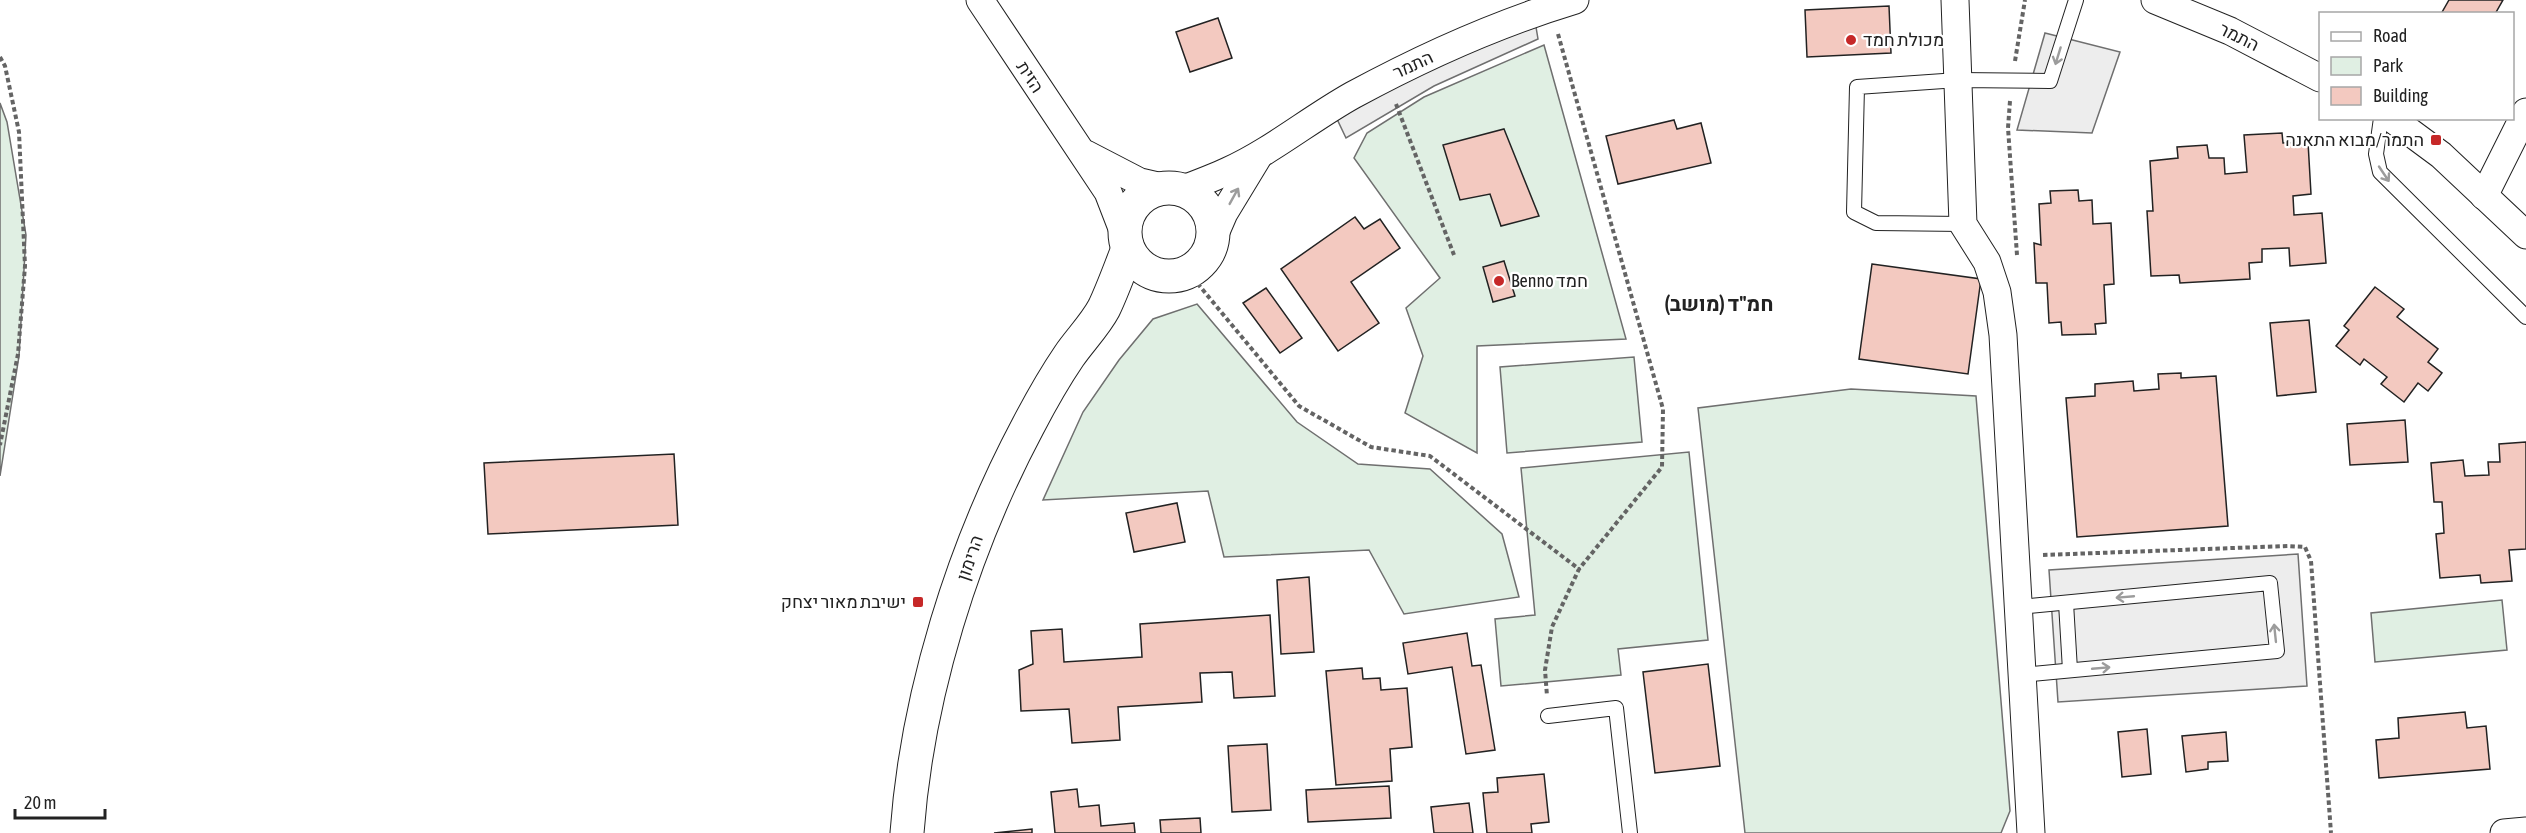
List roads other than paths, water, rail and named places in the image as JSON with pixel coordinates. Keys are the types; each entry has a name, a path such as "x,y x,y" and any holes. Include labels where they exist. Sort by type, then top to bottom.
{"street":[{"name":"הזית","path":"980,0 1108,192 1127,242"},
{"path":"1954,0 1963,224 1987,262 1997,291 2003,335 2031,833"},
{"name":"התמר","path":"2155,0 2230,31 2319,77"},
{"name":"התמר","path":"1174,189 1228,171 1386,78 1452,47 1563,4"},
{"path":"2484,196 2526,112"},
{"path":"2394,120 2441,155 2526,235"},
{"name":"הזית","path":"1083,152 1140,182 1174,189"},
{"name":"התמר","path":"1211,243 1224,213 1261,153"},
{"path":"1174,189 1195,197 1205,207 1212,221 1209,251 1201,263 1174,274 1147,270 1136,261 1127,242 1126,222 1140,198 1153,191 1174,189"},
{"name":"הרימון","path":"907,833 909,804 923,724 944,638 971,555 996,489 1028,425 1068,358 1103,310 1127,242"},
{"name":"הרימון","path":"1103,310 1123,296 1174,274"},
{"path":"2504,833 2526,831"}],"lane":[{"path":"1963,224 1876,223 1854,212 1857,87 1958,80 2050,81 2076,0"},
{"path":"2381,120 2376,154 2380,172 2526,317"},
{"path":"2019,607 2270,584 2277,651 2022,675"},
{"path":"2066,603 2070,670"},
{"path":"1548,716 1616,708 1630,833"}],"place":[{"name":"מכולת חמד","path":"1851,40"},
{"name":"התמר/מבוא התאנה","path":"2436,140"},
{"name":"Benno חמד","path":"1499,281"},
{"name":"ישיבת מאור יצחק","path":"918,602"}],"district":[{"name":"חמ\"ד (מושב)","path":"1719,304"}]}
